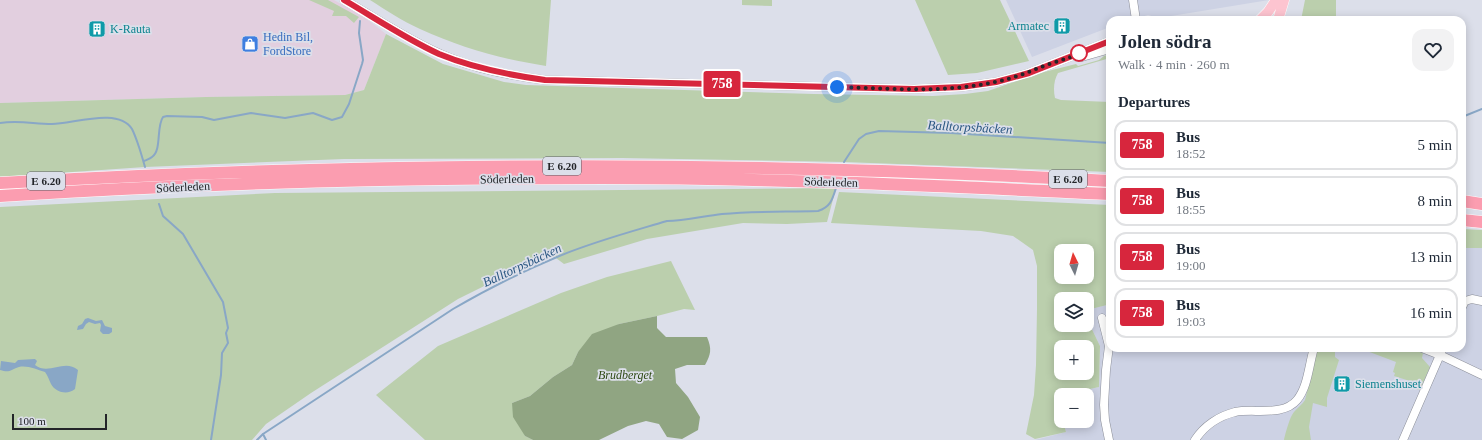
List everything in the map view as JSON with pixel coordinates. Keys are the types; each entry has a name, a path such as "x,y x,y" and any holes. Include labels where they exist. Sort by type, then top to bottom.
{"highway":[{"name":"Söderleden","path":"0,183 211,173 366,168 527,166 644,166 794,169 996,175 1106,181"},
{"name":"Söderleden","path":"0,196 214,185 352,181 603,178 790,181 1106,194"},
{"path":"1466,202 1482,204"},
{"path":"1466,207 1482,209"},
{"path":"1466,220 1482,222"},
{"path":"1466,226 1482,225"}],"main road":[{"path":"1264,16 1276,0"},
{"path":"1279,16 1284,0"}],"street":[{"path":"344,0 427,48 451,59 493,72 545,80 938,89 985,84 1029,73 1106,43"},
{"path":"1133,0 1135,16"},
{"path":"1029,73 1037,73 1106,50"},
{"path":"1466,301 1472,299 1482,301"},
{"path":"1102,318 1106,334"},
{"path":"1108,352 1104,405 1106,428 1109,440"},
{"path":"1309,352 1310,364"},
{"path":"1195,440 1209,424 1224,416 1235,412 1282,409 1293,404 1301,394 1313,352"},
{"path":"1403,440 1442,352 1482,375"}],"shaded area":[{"path":"0,0 334,0 363,16 386,34 364,90 345,95 206,97 0,103"},
{"path":"1006,0 1269,0 1171,16 1106,16 1106,29 1032,57"},
{"path":"1466,248 1482,248 1482,440 1035,440 1066,432 1065,428 1094,428 1094,388 1099,387 1100,346 1093,332 1094,308 1106,305 1106,352 1466,352"}],"green space":[{"path":"309,0 328,0 359,17 354,23 346,16 332,16 334,11"},
{"path":"370,0 551,0 546,66 497,56 451,42 413,26"},
{"path":"742,0 772,0 772,6 742,5"},
{"path":"915,0 1000,0 1029,61 977,73 948,75"},
{"path":"1305,0 1336,0 1336,16 1302,16"},
{"path":"386,34 443,64 504,82 526,85 814,94 933,96 988,91 1040,73 1076,64 1078,66 1099,60 1106,55 1106,59 1058,73 1054,88 1055,98 1061,100 1106,102 1106,172 844,162 622,158 344,159 145,167 0,177 0,103 206,97 345,95 364,90"},
{"path":"836,188 827,222 787,224 743,223 647,239 564,264 556,258 547,255 458,299 311,393 266,424 252,440 0,440 0,207 275,193"},
{"path":"839,192 1106,205 1106,305 1094,308 1094,292 1054,292 1054,332 1093,332 1100,346 1099,387 1054,388 1054,428 1065,428 1066,432 1035,439 1026,434 1034,395 1036,365 1037,266 1033,250 1013,236 981,231 831,223"},
{"path":"1466,229 1482,230 1482,248 1466,248"},
{"path":"671,261 695,310 684,309 619,324 578,352 572,365 553,377 530,396 512,403 525,436 533,440 425,440 376,395 438,346 561,293 607,277"},
{"name":"Brudberget","path":"657,316 657,328 666,337 707,337 709,341 709,358 705,365 687,365 675,369 676,383 688,397 700,417 698,430 682,439 667,437 659,424 646,421 628,426 599,440 533,440 525,436 513,417 512,403 530,396 553,377 572,365 578,352 592,334 619,324"},
{"path":"1317,352 1335,352 1335,357 1339,360 1327,398 1327,407 1313,403 1309,427 1311,440 1284,440 1292,414 1305,400"},
{"path":"1370,352 1423,353 1422,358 1430,367 1420,390 1412,388 1413,382 1394,376 1395,373 1393,372 1396,362"}],"water":[{"path":"88,318 96,321 102,320 105,326 112,328 112,332 109,334 103,334 100,331 100,323 95,324 89,322 83,329 77,330 78,326"},
{"path":"35,359 37,361 35,365 40,368 46,369 67,366 78,370 75,389 69,392 59,391 53,387 45,372 32,368 19,367 8,371 0,370 1,361 15,363 18,360"}],"waterway":[{"path":"144,161 151,158 155,154 161,121 163,117 167,116 202,117 214,120 251,113 285,118 313,113 332,120 342,117 349,104 363,60 359,33 360,21"},
{"name":"Balltorpsbäcken","path":"1466,115 1482,109"},
{"path":"0,123 20,122 52,124 95,118 117,119 125,122 132,129 145,167"},
{"name":"Balltorpsbäcken","path":"844,162 859,139 866,134 879,131 951,133 1106,143"},
{"name":"Balltorpsbäcken","path":"257,440 263,434 453,309 478,295 544,263 597,242 667,221 734,213 818,211 825,208 830,203 836,188"},
{"path":"159,204 163,216 183,234 223,302 228,328 226,333 228,343 222,353 221,375 211,440"},
{"name":"Balltorpsbäcken","path":"263,434 266,440"}],"bus line":[{"name":"758","path":"344,0 427,48 451,59 493,72 524,78 545,80 938,89 985,84 1029,73 1106,43"}],"place":[{"name":"Armatec","path":"1062,26"},
{"name":"K-Rauta","path":"97,29"},
{"name":"Hedin Bil, FordStore","path":"250,44"},
{"name":"Siemenshuset","path":"1342,384"}],"route":[{"path":"837,87 938,89 972,86 996,82 1029,73 1079,53"}]}
